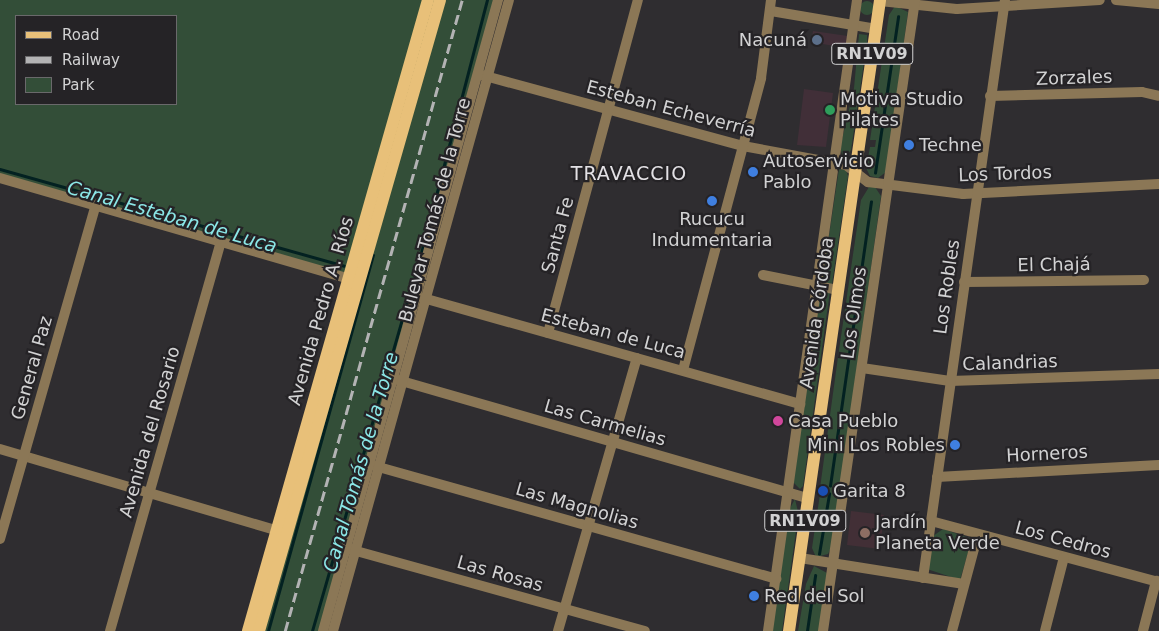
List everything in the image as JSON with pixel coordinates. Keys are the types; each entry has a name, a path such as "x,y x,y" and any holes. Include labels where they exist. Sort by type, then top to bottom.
{"main road":[{"name":"Avenida Córdoba","path":"789,631 880,0"},
{"name":"Avenida Pedro A. Ríos","path":"248,631 282,532 433,3"},
{"name":"Avenida Pedro A. Ríos","path":"260,631 282,532"}],"street":[{"name":"Bulevar Tomás de la Torre","path":"399,381 417,296 498,0"},
{"name":"Bulevar Tomás de la Torre","path":"323,631 351,549 399,381 428,299 509,0"},
{"name":"Santa Fe","path":"548,333 638,0"},
{"path":"683,370 769,41 770,0"},
{"path":"768,631 858,0"},
{"path":"880,0 1004,4 1100,0"},
{"path":"1116,0 1159,4"},
{"name":"Los Olmos","path":"824,631 915,2"},
{"name":"Los Robles","path":"923,578 1004,4"},
{"path":"771,11 876,29"},
{"name":"Esteban Echeverría","path":"478,74 743,146 834,162 855,172"},
{"name":"Zorzales","path":"990,96 1142,92 1159,96"},
{"name":"Los Tordos","path":"855,172 868,182 977,193 1159,184"},
{"path":"0,178 354,280"},
{"name":"General Paz","path":"0,539 96,205"},
{"name":"Avenida del Rosario","path":"110,631 220,241"},
{"path":"763,275 838,290"},
{"name":"El Chajá","path":"964,282 1144,280"},
{"name":"Esteban de Luca","path":"417,296 800,404"},
{"path":"558,631 637,358"},
{"name":"Calandrias","path":"862,368 950,381 1159,374"},
{"name":"Las Carmelias","path":"399,381 808,498"},
{"path":"0,449 282,532"},
{"name":"Horneros","path":"937,477 1159,465"},
{"name":"Las Magnolias","path":"375,466 776,579"},
{"name":"Los Cedros","path":"931,521 1158,582"},
{"path":"952,631 978,534"},
{"name":"Bulevar Tomás de la Torre","path":"333,631 351,549"},
{"name":"Las Rosas","path":"351,549 645,631"},
{"path":"1045,631 1064,557"},
{"path":"800,558 964,584"},
{"path":"1143,631 1158,582"}],"shaded area":[{"path":"813,31 848,36 846,48 811,42"},
{"path":"804,89 833,93 826,147 797,145"},
{"name":"Jardín Planeta Verde","path":"851,511 884,515 880,549 847,545"}],"green space":[{"path":"0,0 498,0 323,631 248,631 348,279 0,178"},
{"path":"864,1 870,1 874,8 870,15 864,15 860,11 860,5"},
{"path":"895,6 908,12 886,172 878,178 870,176 866,168 870,147 875,147 876,140 870,140 889,15"},
{"path":"859,34 867,35 867,42 851,150 844,159 840,148 854,88"},
{"path":"839,169 846,170 848,176 832,284 822,282"},
{"path":"869,187 875,187 881,196 832,546 828,554 816,557 812,548 820,494 826,494 826,488 820,488 838,357 861,200"},
{"path":"830,291 803,486 800,489 793,482 819,300 821,293"},
{"path":"795,499 799,516 790,517 790,522 797,524 782,631 772,631 788,512"},
{"path":"943,529 972,539 960,580 927,569 933,536"},
{"path":"814,566 827,573 819,631 798,631 806,584"}],"waterway":[{"name":"Canal Tomás de la Torre","path":"413,284 487,0"},
{"path":"875,173 898,17"},
{"name":"Canal Esteban de Luca","path":"0,169 344,266"},
{"path":"830,486 871,202"},
{"path":"268,631 373,255"},
{"name":"Canal Tomás de la Torre","path":"312,631 410,292"},
{"path":"819,554 829,494"},
{"path":"807,631 815,576"}],"railway":[{"path":"285,631 462,0"}],"place":[{"name":"Nacuná","path":"817,40"},
{"name":"Motiva Studio Pilates","path":"830,110"},
{"name":"Techne","path":"909,145"},
{"name":"Autoservicio Pablo","path":"753,172"},
{"name":"Rucucu Indumentaria","path":"712,201"},
{"name":"Casa Pueblo","path":"778,421"},
{"name":"Mini Los Robles","path":"955,445"},
{"name":"Garita 8","path":"823,491"},
{"name":"Jardín Planeta Verde","path":"865,533"},
{"name":"Red del Sol","path":"754,596"}],"district":[{"name":"TRAVACCIO","path":"629,174"}]}
